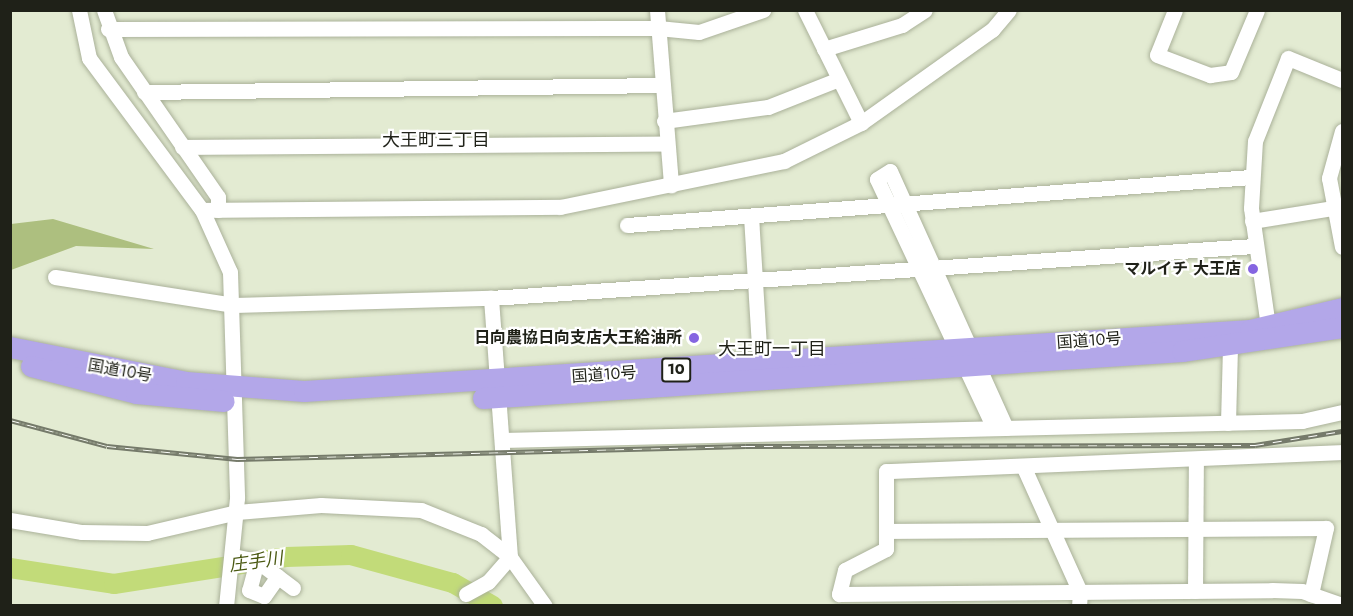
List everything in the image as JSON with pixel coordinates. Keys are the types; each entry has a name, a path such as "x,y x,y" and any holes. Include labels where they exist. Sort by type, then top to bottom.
{"highway":[{"name":"国道10号","path":"10,361 136,393 236,395 497,390 968,358 1268,326 1342,308"},
{"name":"国道10号","path":"497,390 760,363 968,358 1230,346 1312,334 1342,327"},
{"path":"1312,334 1342,346"},
{"name":"国道10号","path":"10,346 105,369 236,395"}],"street":[{"path":"79,10 89,58 202,210 230,272 234,305 237,512 232,580 226,606"},
{"path":"104,10 108,29 144,92 218,197 218,210"},
{"path":"657,10 664,122 671,185"},
{"path":"108,29 658,28 699,32 763,10"},
{"path":"806,10 861,123"},
{"path":"824,49 902,25 925,10"},
{"path":"202,210 560,207 784,161 861,123 992,30 1009,10"},
{"path":"1175,10 1157,55 1210,75 1231,72 1257,10"},
{"path":"1268,326 1252,221 1251,177 1255,141 1288,58 1342,80"},
{"path":"664,122 768,107 839,79"},
{"path":"144,92 662,85"},
{"path":"1342,131 1329,178 1332,208 1342,247"},
{"path":"182,147 666,144"},
{"path":"627,225 898,206 1251,177"},
{"path":"898,206 1000,428"},
{"path":"1252,221 1332,208"},
{"path":"751,216 760,363"},
{"path":"55,277 234,305 490,298 1254,246"},
{"path":"466,594 488,582 510,557 490,298"},
{"path":"1228,423 1230,346"},
{"path":"502,440 1302,421 1342,412"},
{"path":"1342,452 1196,462 886,471 886,549 845,570 837,600 1142,600 1194,591 1311,594 1342,605"},
{"path":"1194,591 1196,462"},
{"path":"1024,468 1080,599"},
{"path":"10,520 82,532 147,533 237,512 321,505 421,510 461,522 510,557 545,606"},
{"path":"887,531 1326,528 1311,594"},
{"path":"234,551 257,561 293,588"},
{"path":"257,561 249,590 264,596 278,576"}],"green space":[{"path":"53,219 154,249 76,246 11,270 11,224"}],"waterway":[{"name":"庄手川","path":"10,568 114,584 286,557 351,555 453,583 493,606"}],"railway":[{"path":"10,420 107,446 237,459 746,446 1255,445 1342,431"}],"place":[{"name":"マルイチ 大王店","path":"1253,269"},
{"name":"日向農協日向支店大王給油所","path":"694,338"}],"district":[{"name":"大王町三丁目","path":"436,140"},
{"name":"大王町一丁目","path":"772,349"}]}
